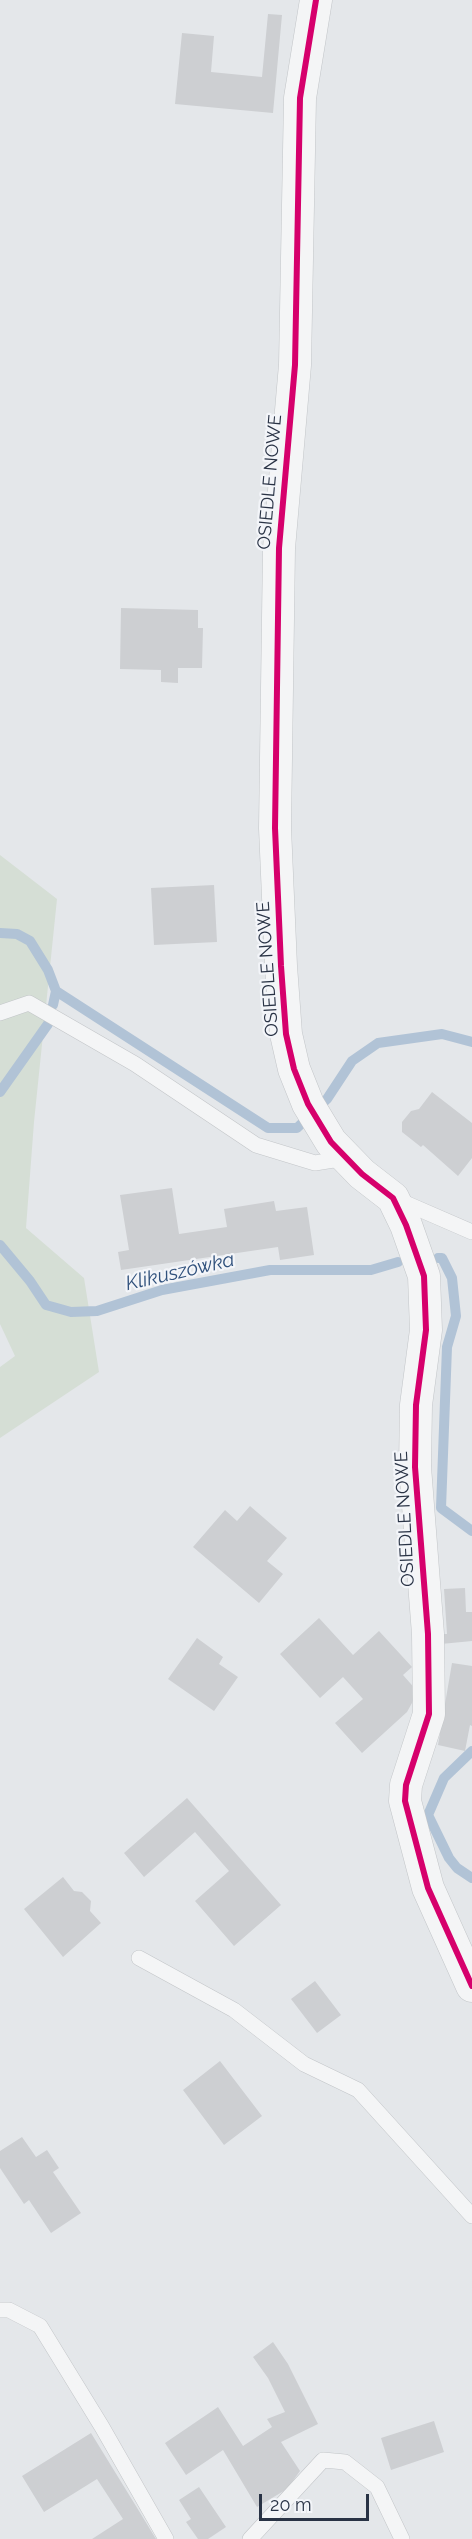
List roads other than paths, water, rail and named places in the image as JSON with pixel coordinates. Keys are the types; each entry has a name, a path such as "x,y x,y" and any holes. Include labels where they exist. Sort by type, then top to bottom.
{"street":[{"name":"OSIEDLE NOWE","path":"316,0 300,98 296,365 279,548 274,828 286,1034 294,1069 313,1114 346,1158 393,1198 406,1224 424,1276 426,1330 416,1405 415,1467 428,1634 429,1714 406,1785 405,1801 428,1888 472,1986"}],"lane":[{"path":"0,1013 28,1003 135,1064 256,1145 315,1163 346,1158"},
{"path":"393,1198 472,1232"},
{"path":"139,1958 234,2010 304,2064 358,2090 472,2216"},
{"path":"0,2310 9,2310 40,2326 102,2427 166,2539"},
{"path":"250,2539 323,2460 345,2463 377,2487 402,2539"}],"waterway":[{"name":"Klikuszówka","path":"0,933 17,934 30,941 48,970 56,991 53,1005"},
{"path":"56,991 268,1128 297,1128 327,1099 352,1061 378,1043 442,1034 472,1042"},
{"name":"Klikuszówka","path":"0,1092 48,1024"},
{"name":"Klikuszówka","path":"0,1245 30,1281 46,1305 71,1312 97,1311 162,1290 270,1270 371,1270 398,1262"},
{"name":"Klikuszówka","path":"438,1258 442,1258 452,1278 456,1316 447,1347 441,1508 472,1531"},
{"name":"Klikuszówka","path":"472,1751 444,1778 428,1815 449,1858 457,1868 472,1878"}]}
